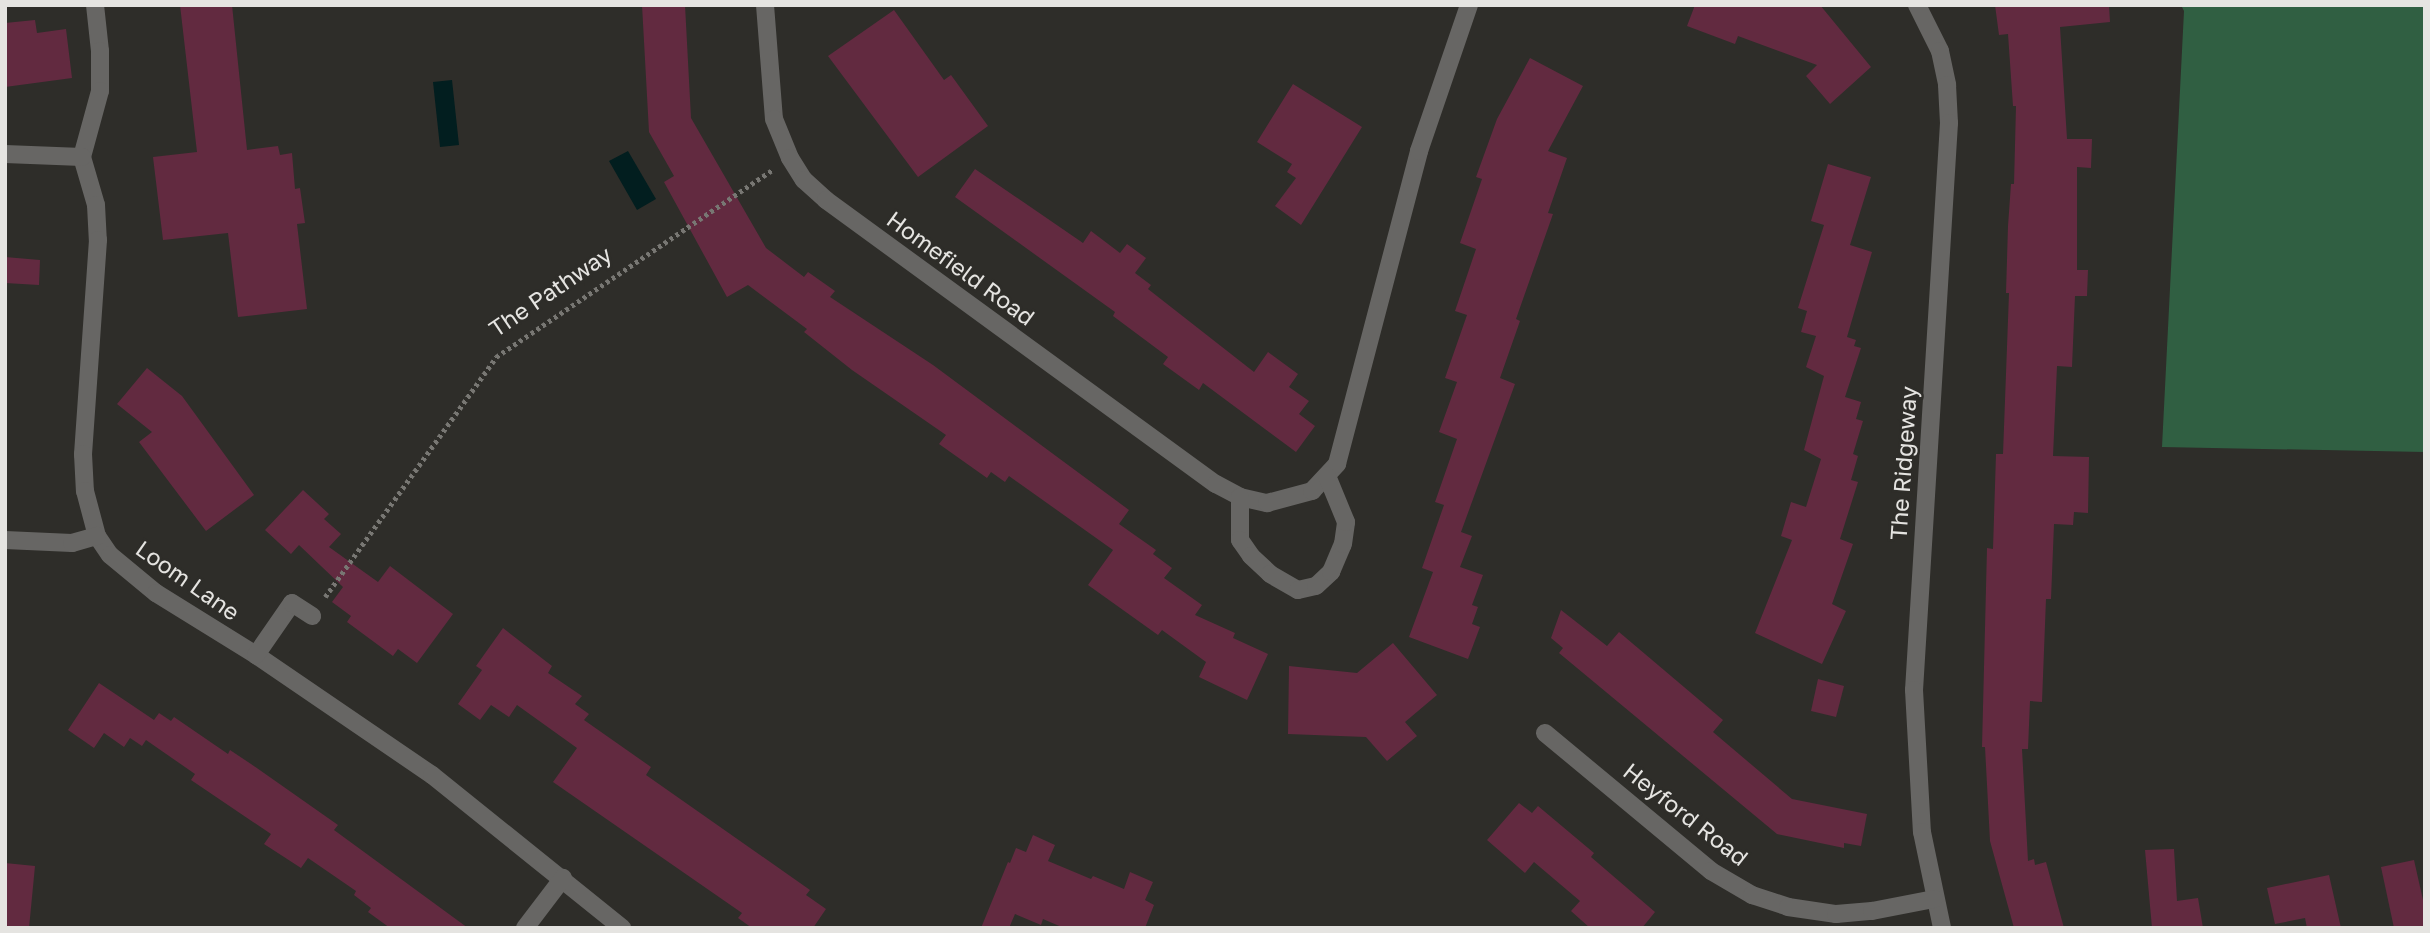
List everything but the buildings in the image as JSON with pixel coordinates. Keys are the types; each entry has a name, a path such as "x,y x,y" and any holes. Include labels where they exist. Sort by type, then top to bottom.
{"street":[{"path":"5,154 82,157 100,92 100,51 95,5"},
{"name":"Homefield Road","path":"765,5 774,118 790,158 804,180 826,200 1216,484 1240,497 1267,503 1312,491 1337,464 1344,446 1419,151 1469,5"},
{"name":"The Ridgeway","path":"1917,5 1940,51 1947,85 1949,123 1914,690 1922,832 1942,928"},
{"name":"Loom Lane","path":"82,157 96,205 98,240 83,454 85,491 97,536 110,555 156,593 256,655 432,775 622,928"},
{"path":"1240,497 1240,540 1251,556 1270,574 1298,590 1316,586 1331,572 1343,544 1346,522 1327,477"},
{"path":"5,540 72,543 97,536"},
{"path":"256,655 292,603 312,616"},
{"name":"Heyford Road","path":"1545,733 1711,871 1752,895 1788,907 1836,914 1872,911 1934,899"},
{"path":"525,928 563,878"}],"path":[{"name":"The Pathway","path":"312,616 496,357 790,158"}],"green space":[{"path":"2181,5 2425,5 2425,452 2162,447 2184,11"}],"water":[{"path":"452,80 459,145 440,147 433,82"},
{"path":"628,151 656,199 637,210 609,161"}]}
